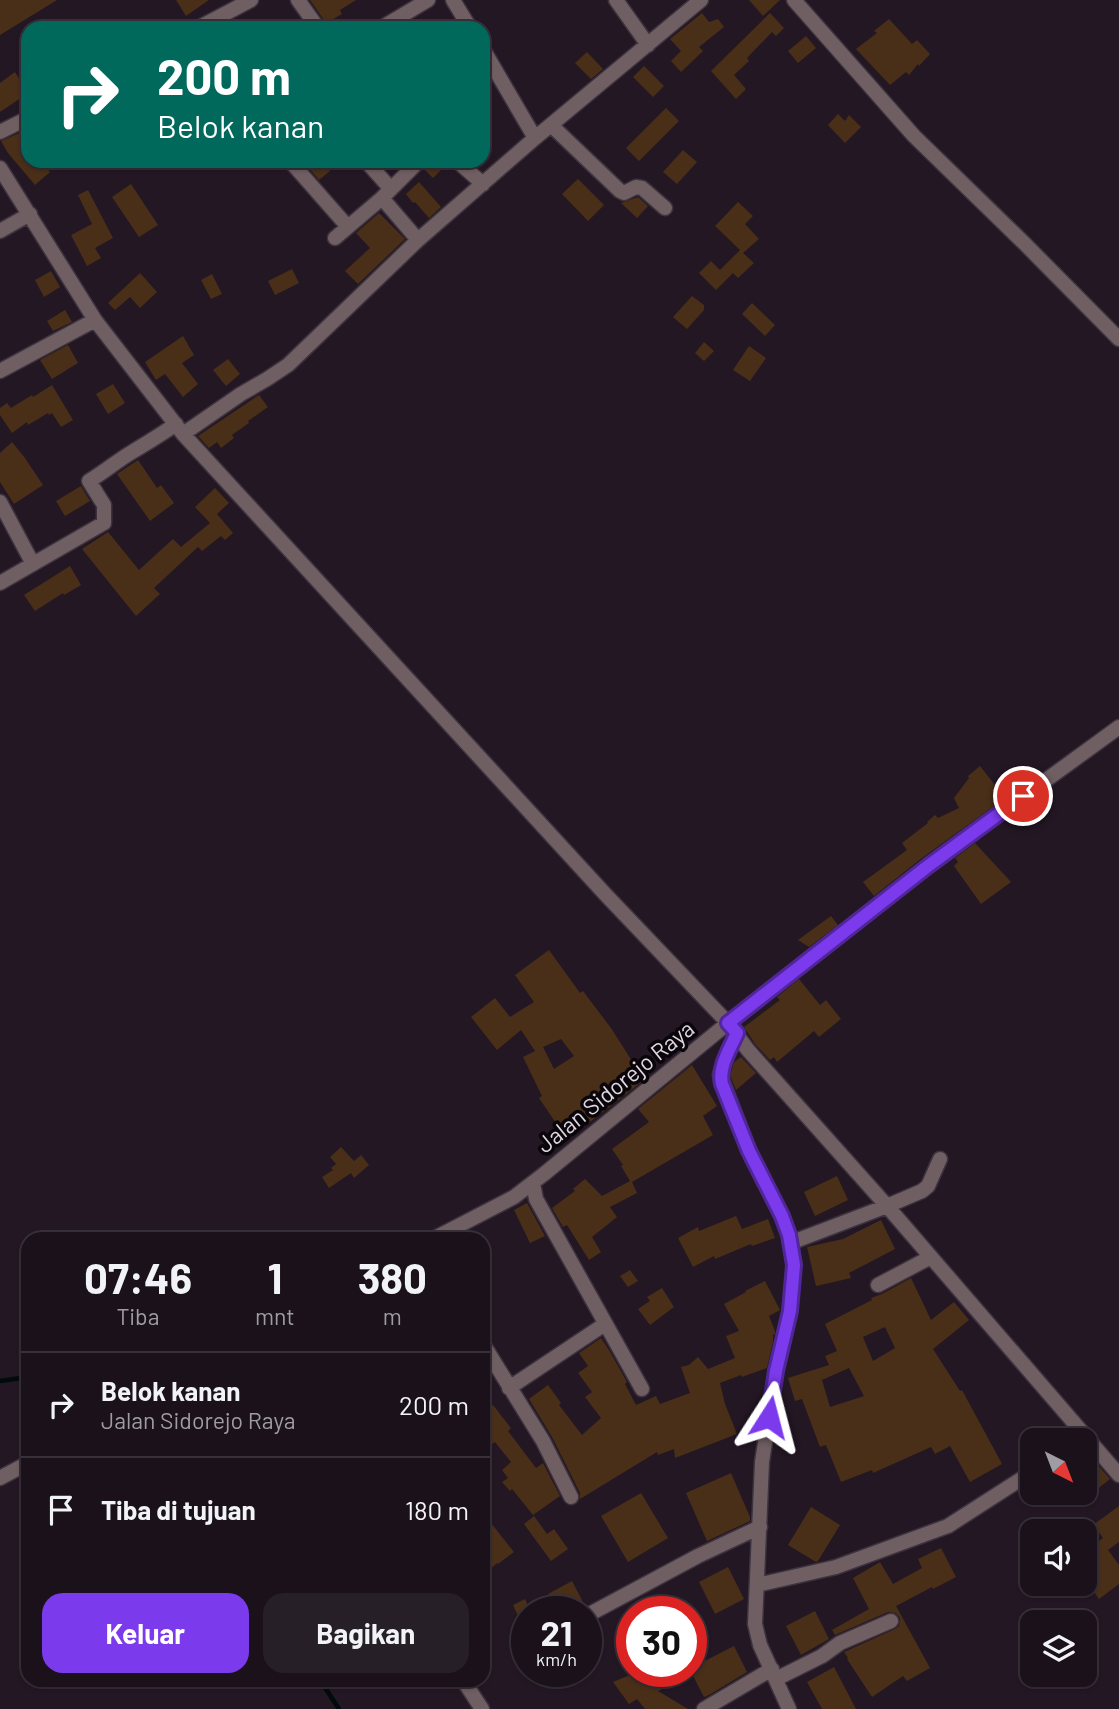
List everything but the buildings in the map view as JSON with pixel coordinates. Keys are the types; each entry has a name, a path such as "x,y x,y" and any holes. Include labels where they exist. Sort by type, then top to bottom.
{"street":[{"path":"211,21 251,0"},
{"path":"298,0 313,21"},
{"path":"392,21 428,0"},
{"path":"453,0 466,21"},
{"path":"615,0 648,45"},
{"path":"0,583 104,523 104,506 89,481 132,452 180,429 288,365 418,240 535,138 701,0"},
{"path":"794,0 914,136 1119,339"},
{"path":"490,61 535,138"},
{"path":"0,132 21,122"},
{"path":"551,125 620,191 624,193 636,187 642,188 665,208"},
{"path":"0,168 95,320 180,429 605,894 733,1028 748,1050 887,1206 1076,1428"},
{"path":"296,168 348,227"},
{"path":"370,168 418,240"},
{"path":"335,238 412,168"},
{"path":"465,168 483,184"},
{"path":"0,231 30,214"},
{"path":"0,371 95,320"},
{"path":"0,502 33,564"},
{"name":"Jalan Sidorejo Raya","path":"446,1232 514,1197 533,1183 733,1028 928,866 1119,727"},
{"path":"733,1028 720,1075 749,1151 782,1216 794,1265 790,1311 776,1371 762,1462 755,1624 760,1646 789,1709"},
{"path":"790,1242 922,1191 928,1186 940,1159"},
{"path":"533,1183 536,1199 642,1389"},
{"path":"878,1285 931,1257"},
{"path":"509,1388 605,1324"},
{"path":"490,1356 543,1441 572,1497"},
{"path":"1097,1452 1119,1475"},
{"path":"0,1478 21,1467"},
{"path":"757,1585 836,1567 948,1526 1020,1480"},
{"path":"602,1607 698,1556 760,1527"},
{"path":"704,1709 891,1621"},
{"path":"468,1687 482,1709"}],"waterway":[{"path":"0,1381 21,1378"},
{"path":"325,1687 339,1709"}],"route":[{"path":"769,1417 790,1311 794,1265 789,1235 782,1216 749,1151 722,1084 720,1075 724,1060 737,1033 728,1023 928,866 1023,796"}]}
